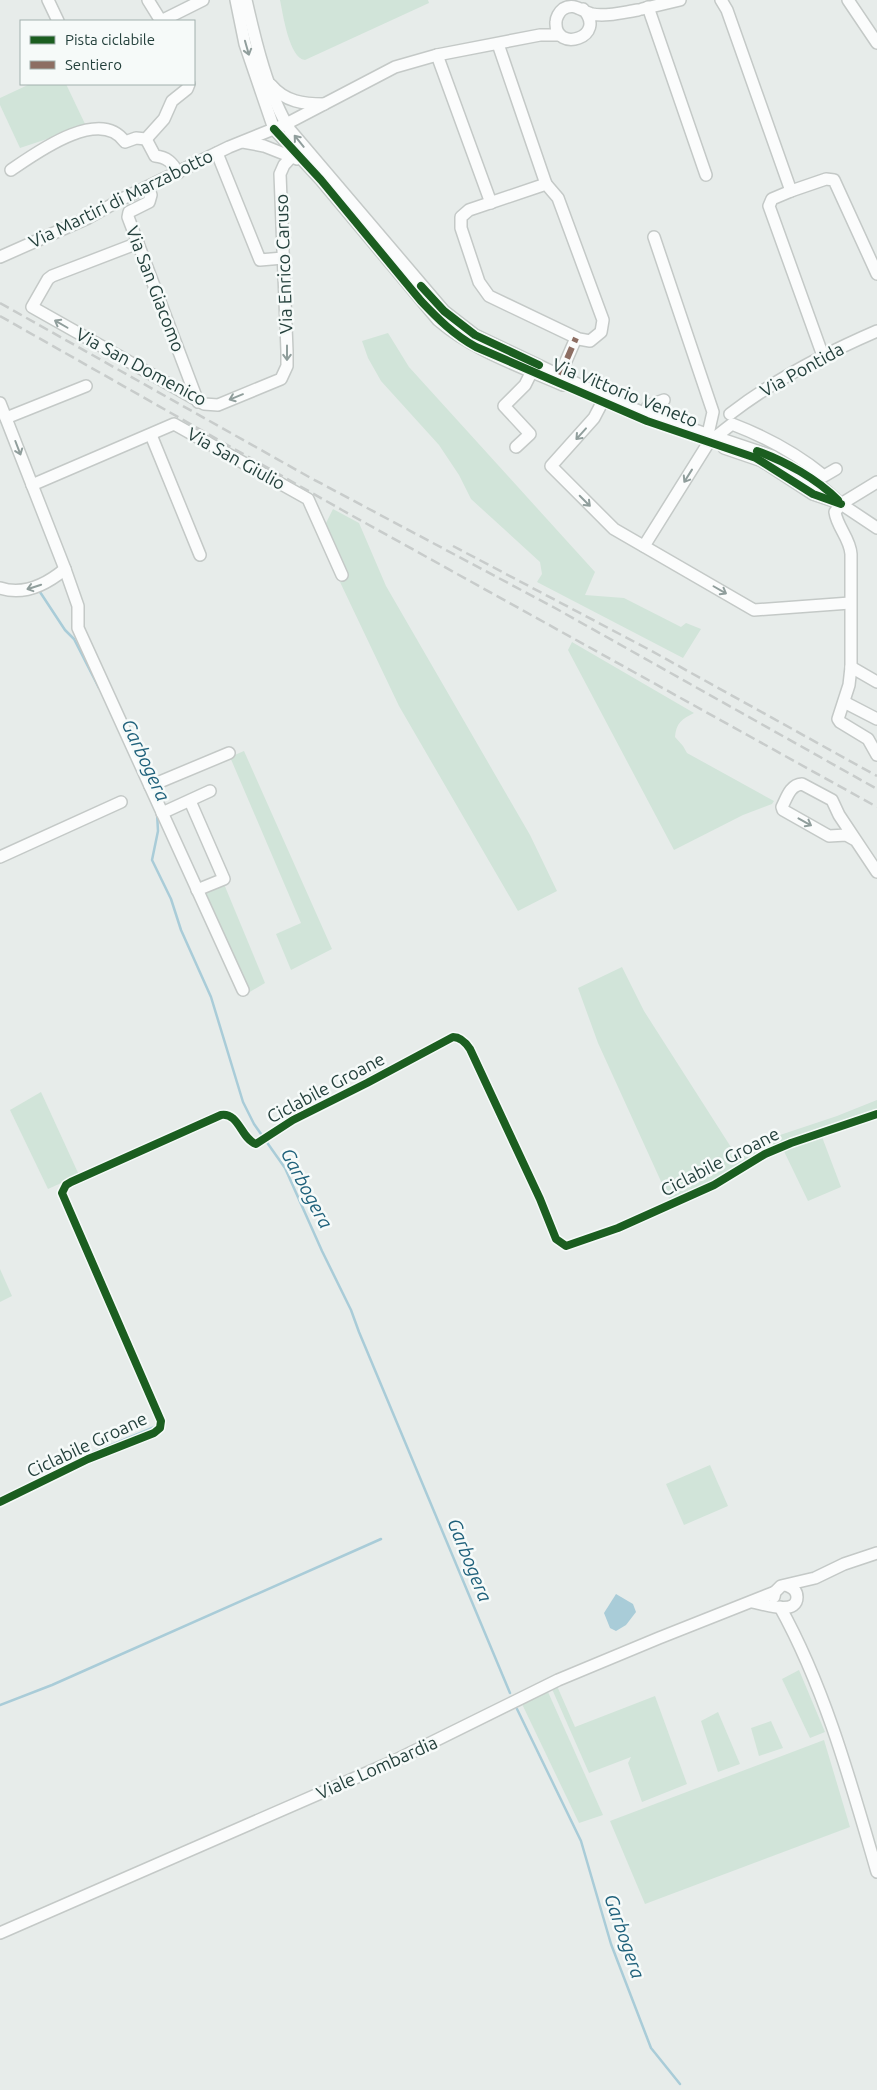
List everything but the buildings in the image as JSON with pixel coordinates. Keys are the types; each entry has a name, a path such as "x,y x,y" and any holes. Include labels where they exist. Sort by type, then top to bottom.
{"street":[{"path":"48,0 58,20"},
{"path":"148,0 160,20"},
{"path":"163,20 202,0"},
{"name":"Via Vittorio Veneto","path":"236,0 245,44 274,128 293,155 304,162 438,320 453,333 476,348 560,375 604,400 711,438"},
{"name":"Via Vittorio Veneto","path":"246,0 254,37 286,124 316,162 444,311 475,335 533,367 647,421 766,454 783,462 823,488 841,504"},
{"path":"560,35 556,28 556,21 562,5 568,7 577,5 592,14 602,15 643,9 680,0"},
{"path":"721,0 727,10 791,192"},
{"path":"848,0 877,43"},
{"path":"501,43 540,35 560,35 570,40 577,40 586,34 589,28 589,18 577,5"},
{"path":"589,28 643,9"},
{"path":"643,9 706,175"},
{"path":"501,43 556,21"},
{"path":"501,43 546,184 558,198 603,320 603,326 597,337 585,341 494,299 481,287 460,222 464,213 546,184"},
{"name":"Via Martiri di Marzabotto","path":"0,257 88,218 113,203 217,153 286,124 387,70 437,55 501,43"},
{"path":"437,55 491,203"},
{"path":"270,82 279,93 290,100 309,104 326,104"},
{"path":"146,139 164,119 172,101 187,90 189,85"},
{"path":"11,170 44,147 69,135 99,129 115,131 125,142 136,138 146,139"},
{"path":"146,139 155,156 164,158 173,165 178,173"},
{"path":"242,142 254,143 293,155"},
{"path":"217,153 260,260 283,258"},
{"name":"Via Enrico Caruso","path":"281,379 287,366 280,174 293,155"},
{"path":"823,356 769,206 772,199 826,179 834,180 877,274"},
{"name":"Via San Giacomo","path":"148,187 151,194 149,202 128,214 198,402"},
{"path":"654,237 712,408 711,438"},
{"name":"Via San Domenico","path":"138,243 52,276 48,279 32,307 204,404 218,404 281,379"},
{"name":"Via Pontida","path":"730,414 773,385 823,356 877,331"},
{"path":"560,375 576,338"},
{"path":"516,447 530,434 504,406 525,385 533,367"},
{"path":"6,418 86,386"},
{"path":"604,400 584,431 551,466 614,529 754,610 850,603"},
{"path":"645,414 648,406 664,400"},
{"path":"0,403 78,606 78,628 243,990"},
{"name":"Via San Giulio","path":"32,485 174,424 308,499 342,575"},
{"path":"644,546 711,438 732,424 776,442 824,476 836,469"},
{"path":"151,434 200,555"},
{"path":"877,482 841,504 835,512 836,518 851,548 851,667 849,685 838,719 868,739 877,755"},
{"path":"841,504 877,528"},
{"path":"0,588 16,592 36,587 48,582 65,569"},
{"path":"851,667 877,682"},
{"path":"844,702 877,719"},
{"path":"150,786 229,753"},
{"path":"855,840 846,835 829,836 783,810 782,807 791,788 802,784 832,800 855,840 877,872"},
{"path":"162,813 210,791"},
{"path":"190,801 224,879 197,890"},
{"path":"0,857 121,802"},
{"path":"877,1546 815,1578 788,1586 781,1586 775,1592 774,1600 793,1631 834,1731 877,1872"},
{"path":"844,1564 877,1554"},
{"path":"753,1602 788,1608 796,1602 815,1578"},
{"path":"788,1586 796,1592 793,1631"},
{"name":"Viale Lombardia","path":"0,1933 386,1764 581,1670 775,1592"}],"green space":[{"path":"280,0 428,0 429,3 305,60 299,57 291,44"},
{"path":"28,85 66,85 86,126 20,148 0,105 0,98"},
{"path":"388,333 409,367 595,572 585,595 624,598 681,627 686,623 701,629 683,658 537,582 542,574 540,562 471,499 459,475 439,445 381,381 368,358 362,341"},
{"path":"333,509 359,523 386,586 530,835 557,891 518,911 399,706 340,582 347,578 324,527"},
{"path":"572,642 694,713 680,722 675,737 687,753 774,801 772,804 743,815 674,850 568,650"},
{"path":"244,751 332,949 291,970 276,934 301,923 230,757"},
{"path":"224,884 265,983 248,993 204,893"},
{"path":"622,967 644,1011 736,1155 777,1136 837,1116 877,1100 877,1110 819,1129 841,1187 808,1201 780,1143 714,1180 669,1199 598,1043 578,988"},
{"path":"41,1092 79,1175 48,1189 10,1110"},
{"path":"0,1269 12,1296 0,1302"},
{"path":"710,1465 728,1506 684,1525 666,1484"},
{"path":"799,1670 825,1732 810,1738 782,1679"},
{"path":"557,1686 575,1727 655,1696 687,1784 642,1802 628,1763 631,1757 589,1773 552,1689"},
{"path":"548,1692 603,1815 579,1823 522,1704"},
{"path":"718,1712 740,1764 718,1772 701,1721"},
{"path":"771,1721 783,1748 759,1756 751,1728"},
{"path":"824,1740 850,1827 645,1904 610,1821"}],"water":[{"path":"616,1594 633,1604 636,1612 626,1625 616,1631 610,1628 604,1613"}],"waterway":[{"name":"Garbogera","path":"40,592 65,630 74,639 99,688"},
{"name":"Garbogera","path":"157,813 158,831 152,860 171,899 181,930 211,997 243,1102 254,1124 285,1168 351,1310 510,1693"},
{"path":"90,1454 157,1426"},
{"path":"0,1500 83,1457"},
{"path":"0,1705 52,1685 381,1539"},
{"name":"Garbogera","path":"517,1709 581,1841 611,1944 651,2048 680,2084"}],"railway":[{"path":"0,303 309,477 555,608 877,789"},
{"path":"0,316 342,510 877,807"},
{"path":"453,546 648,649 877,776"}],"marked path":[{"path":"560,375 576,338"}],"cycle path":[{"path":"274,129 321,180 421,301 447,326 468,342 647,421 756,458 813,494 841,504"},
{"path":"421,286 444,311 475,335 539,365"},
{"path":"757,451 800,471 830,492 838,500"},
{"name":"Ciclabile Groane","path":"0,1502 88,1459 154,1433 160,1428 161,1421 62,1193 66,1185 71,1182 221,1115 227,1115 232,1118 247,1137 256,1144 293,1120 453,1037 461,1039 470,1049 540,1199 556,1239 566,1246 618,1228 714,1185 765,1154 791,1143 877,1114"}]}
